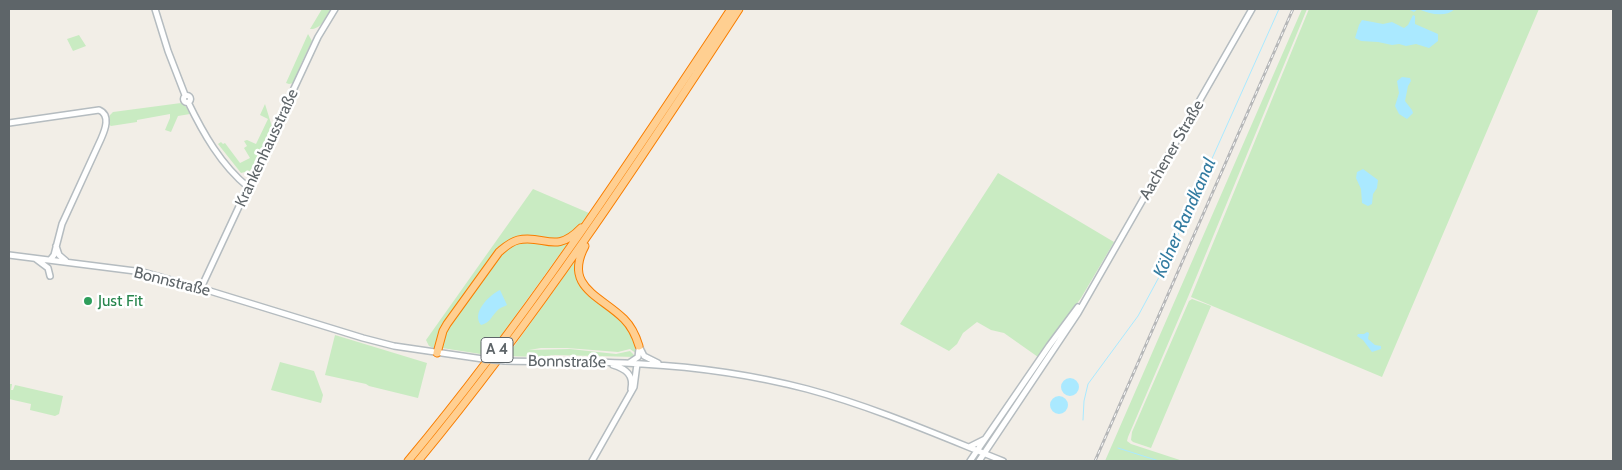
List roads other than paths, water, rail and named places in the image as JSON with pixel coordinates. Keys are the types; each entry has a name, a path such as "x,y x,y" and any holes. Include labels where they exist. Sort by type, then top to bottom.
{"highway":[{"name":"A 4","path":"408,461 503,342 552,274 731,9"},
{"name":"A 4","path":"418,461 503,354 595,226 739,9"},
{"path":"437,353 447,324 499,252 508,244 519,240 562,241 575,233 593,214"},
{"path":"595,226 581,253 579,271 581,281 591,294 619,314 628,323 634,332 639,346"}],"main road":[{"path":"154,9 185,95 184,102 188,102 216,152 248,188"},
{"name":"Krankenhausstraße","path":"201,288 318,37 334,9"},
{"name":"Aachener Straße","path":"980,461 1065,334 1252,9"},
{"path":"9,123 96,111 105,113 104,130 62,224 53,256 50,276 48,268 36,258"},
{"path":"56,245 59,255 68,262"},
{"name":"Bonnstraße","path":"9,255 143,272 394,346 505,361 663,365 716,371 806,389 846,400 890,416 1003,461"},
{"name":"Aachener Straße","path":"970,461 1090,290"},
{"path":"628,364 638,357 639,346"},
{"path":"639,346 644,356 663,365"},
{"path":"606,363 624,369 630,375 632,385 629,397"},
{"path":"592,461 629,397 635,382 637,364"},
{"path":"970,461 969,448 986,438"},
{"path":"990,461 997,459"}],"water":[{"path":"1418,9 1455,9 1447,14 1432,14"},
{"path":"1413,15 1415,16 1415,24 1438,34 1438,41 1429,48 1416,44 1406,46 1392,45 1361,41 1355,38 1362,20 1383,24 1392,22 1404,28 1408,25"},
{"path":"1402,77 1410,78 1411,81 1405,101 1413,113 1407,119 1399,114 1395,106 1399,93 1397,81"},
{"path":"1363,169 1378,180 1372,204 1368,206 1362,203 1361,189 1356,178 1357,172"},
{"path":"500,290 507,305 498,310 488,321 481,325 478,320 480,310 491,296"},
{"path":"1369,333 1368,339 1375,345 1381,346 1381,349 1372,352 1363,340 1357,336"},
{"path":"1070,378 1076,381 1079,387 1076,393 1070,396 1064,393 1061,387 1064,381"},
{"path":"1059,396 1065,399 1068,405 1065,411 1059,414 1053,411 1050,405 1053,399"}],"waterway":[{"name":"Kölner Randkanal","path":"1083,420 1084,401 1088,384 1138,316 1159,277 1279,9"},
{"name":"Kölner Randkanal","path":"1118,448 1159,461"}],"railway":[{"path":"1095,461 1293,9"}],"place":[{"name":"Just Fit","path":"88,301"}]}
